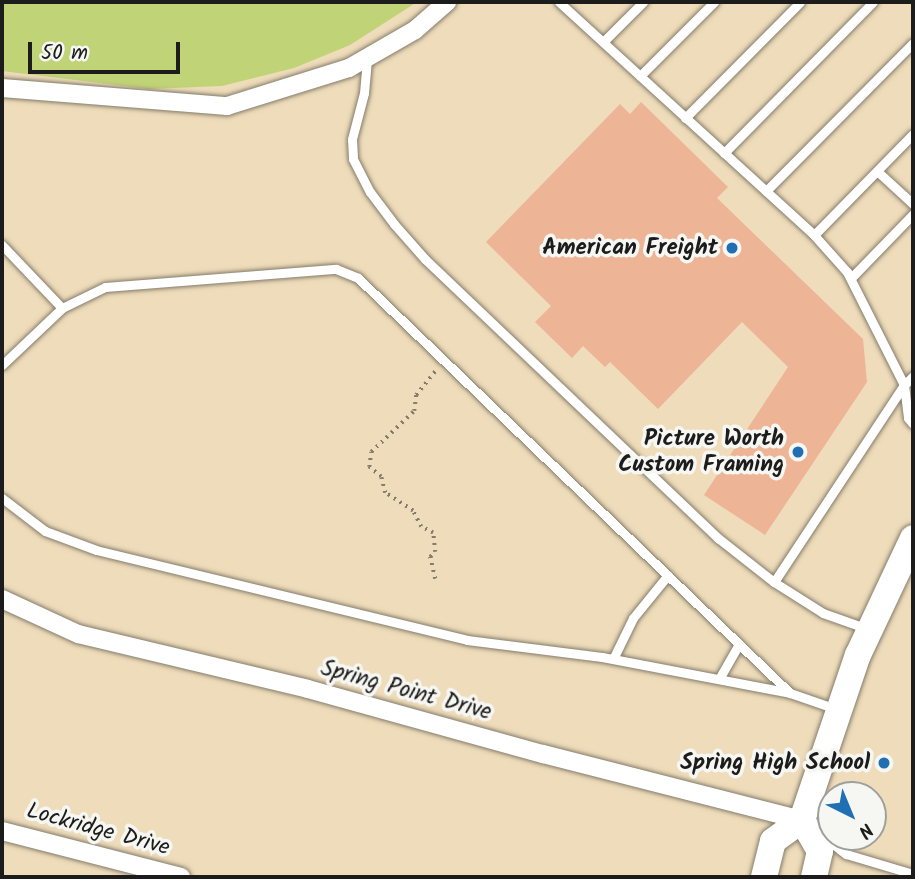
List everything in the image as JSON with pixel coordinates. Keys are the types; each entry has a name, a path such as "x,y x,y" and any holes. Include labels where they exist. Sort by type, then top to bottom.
{"main road":[{"path":"764,877 773,841 803,820 838,710 870,630 910,553"},
{"path":"803,820 820,851 814,877"}],"street":[{"path":"2,88 228,106 349,68 415,30 447,2"},
{"name":"Spring Point Drive","path":"2,599 78,634 308,690 543,754 803,820"},
{"name":"Lockridge Drive","path":"2,831 181,877"}],"lane":[{"path":"560,2 814,235 851,278 909,386 908,418 913,424"},
{"path":"603,42 643,2"},
{"path":"640,76 714,2"},
{"path":"685,118 800,2"},
{"path":"724,153 873,2"},
{"path":"766,191 913,43"},
{"path":"367,58 364,93 352,139 353,159 370,192 394,224 425,258 718,538 774,582 823,613 870,630"},
{"path":"814,235 913,134"},
{"path":"877,171 913,204"},
{"path":"851,278 913,214"},
{"path":"2,245 62,308"},
{"path":"2,366 62,308 105,287 336,269 358,278 790,693"},
{"path":"774,582 909,386 913,376"},
{"path":"2,498 45,531 96,550 467,639 613,659 719,679 790,693 838,710"},
{"path":"613,659 634,617 668,575"},
{"path":"719,679 739,644"},
{"path":"803,820 846,854 913,874"}],"path":[{"path":"435,579 430,557 435,552 433,533 421,527 414,511 384,493 381,477 369,467 371,452 414,411 416,395 443,360"}],"green space":[{"path":"2,2 417,2 350,45 294,68 222,86 149,89 2,71"}],"building":[{"path":"641,102 728,187 717,198 863,339 867,382 765,535 704,495 788,367 742,322 658,409 610,362 605,367 583,346 572,358 535,322 551,306 486,242 620,104 630,114"}],"place":[{"name":"American Freight","path":"732,248"},
{"name":"Picture Worth Custom Framing","path":"798,452"},
{"name":"Spring High School","path":"884,763"}]}
